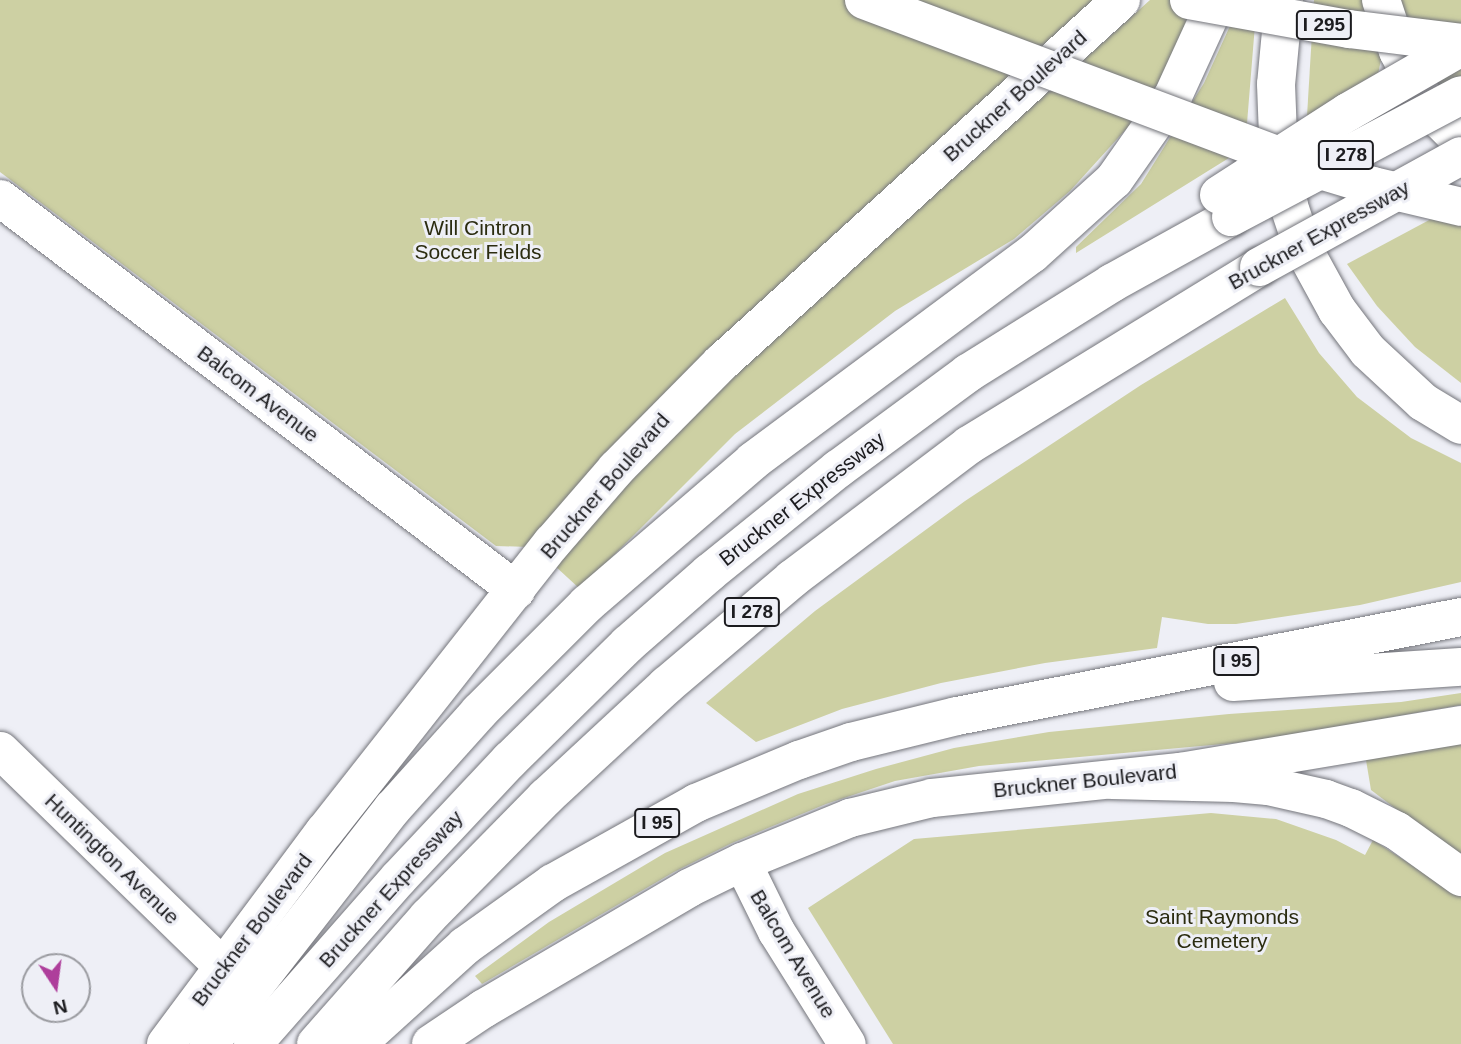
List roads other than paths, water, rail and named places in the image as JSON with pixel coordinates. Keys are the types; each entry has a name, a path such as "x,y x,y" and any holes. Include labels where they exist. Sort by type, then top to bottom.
{"main road":[{"path":"864,0 1294,162 1373,186 1461,207"},
{"name":"Bruckner Boulevard","path":"166,1044 325,831 516,590 616,469 695,388 1121,0"},
{"name":"I 295","path":"1189,0 1349,29 1461,45"},
{"path":"209,1044 393,808 479,712 587,604 753,461 1032,254 1114,180 1173,96 1216,0"},
{"path":"1284,0 1276,84 1278,137 1289,206 1303,248 1337,310 1368,351 1423,402 1461,425"},
{"path":"1381,0 1398,51 1417,88 1441,121 1461,141"},
{"path":"1225,206 1337,119 1461,45"},
{"name":"I 278","path":"1225,206 1461,95"},
{"name":"Bruckner Expressway","path":"316,1044 419,927 522,821 659,693 782,587 969,445 1259,267 1461,156"},
{"name":"Bruckner Expressway","path":"253,1044 473,798 628,644 816,487 968,373 1225,206"},
{"name":"I 95","path":"357,1044 422,982 508,914 553,883 649,828 747,781 851,742 1011,704 1461,617"},
{"path":"1011,704 1176,686 1461,667"},
{"name":"Bruckner Boulevard","path":"431,1044 483,1009 653,908 742,862 841,821 905,804 974,793 1112,780 1326,750 1461,725"},
{"path":"1112,780 1234,783 1278,788 1326,799 1397,831 1461,877"}],"street":[{"name":"Balcom Avenue","path":"0,198 516,590"},
{"name":"Huntington Avenue","path":"0,750 224,968"},
{"name":"Balcom Avenue","path":"742,862 771,922 848,1044"}],"park label":[{"name":"Will Cintron Soccer Fields","path":"478,240"},
{"name":"Saint Raymonds Cemetery","path":"1222,929"}]}
